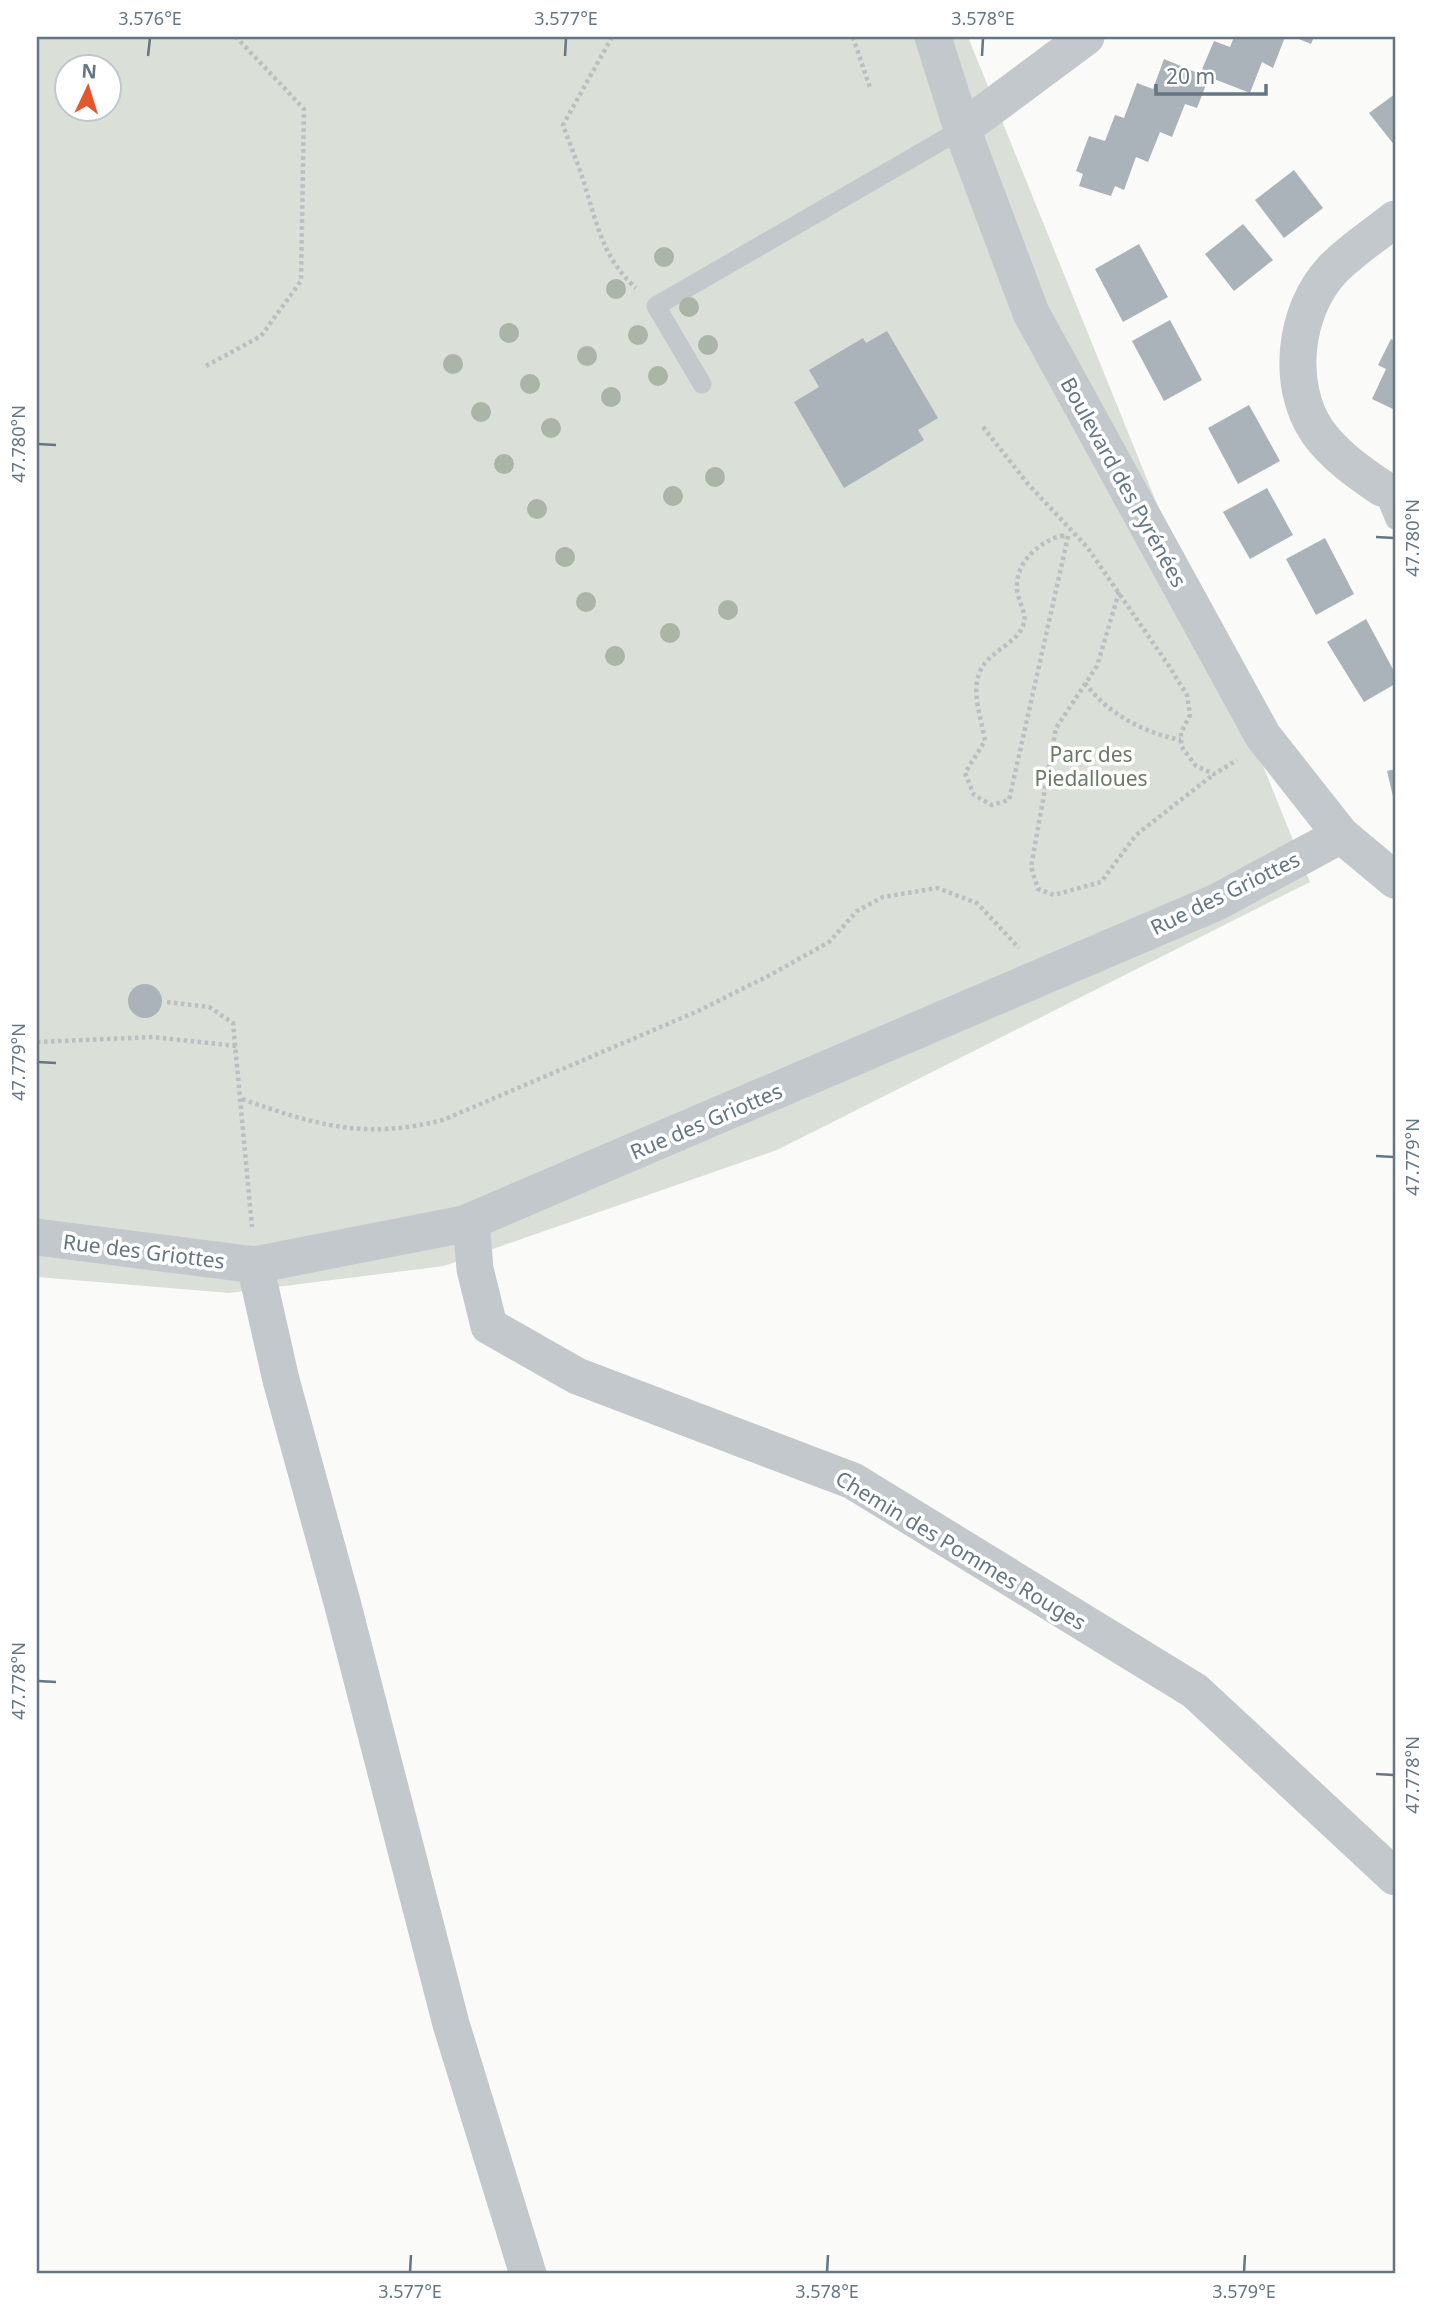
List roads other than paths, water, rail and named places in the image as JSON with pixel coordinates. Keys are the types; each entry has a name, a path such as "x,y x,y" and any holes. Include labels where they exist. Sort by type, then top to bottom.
{"street":[{"name":"Boulevard des Pyrénées","path":"933,37 962,129 1031,313 1263,736 1341,835 1395,880"},
{"path":"962,129 1086,37"},
{"path":"1388,504 1335,453 1317,430 1300,391 1299,348 1311,306 1332,271 1395,219"},
{"name":"Rue des Griottes","path":"37,1237 255,1265 471,1221 1217,902 1341,835"},
{"name":"Chemin des Pommes Rouges","path":"471,1221 475,1269 489,1326 577,1376 853,1481 1195,1691 1395,1877"},
{"path":"255,1265 281,1380 342,1602 451,2024 528,2274"}],"lane":[{"path":"702,384 656,306 962,129"}],"park label":[{"name":"Parc des Piedalloues","path":"1091,766"}]}
